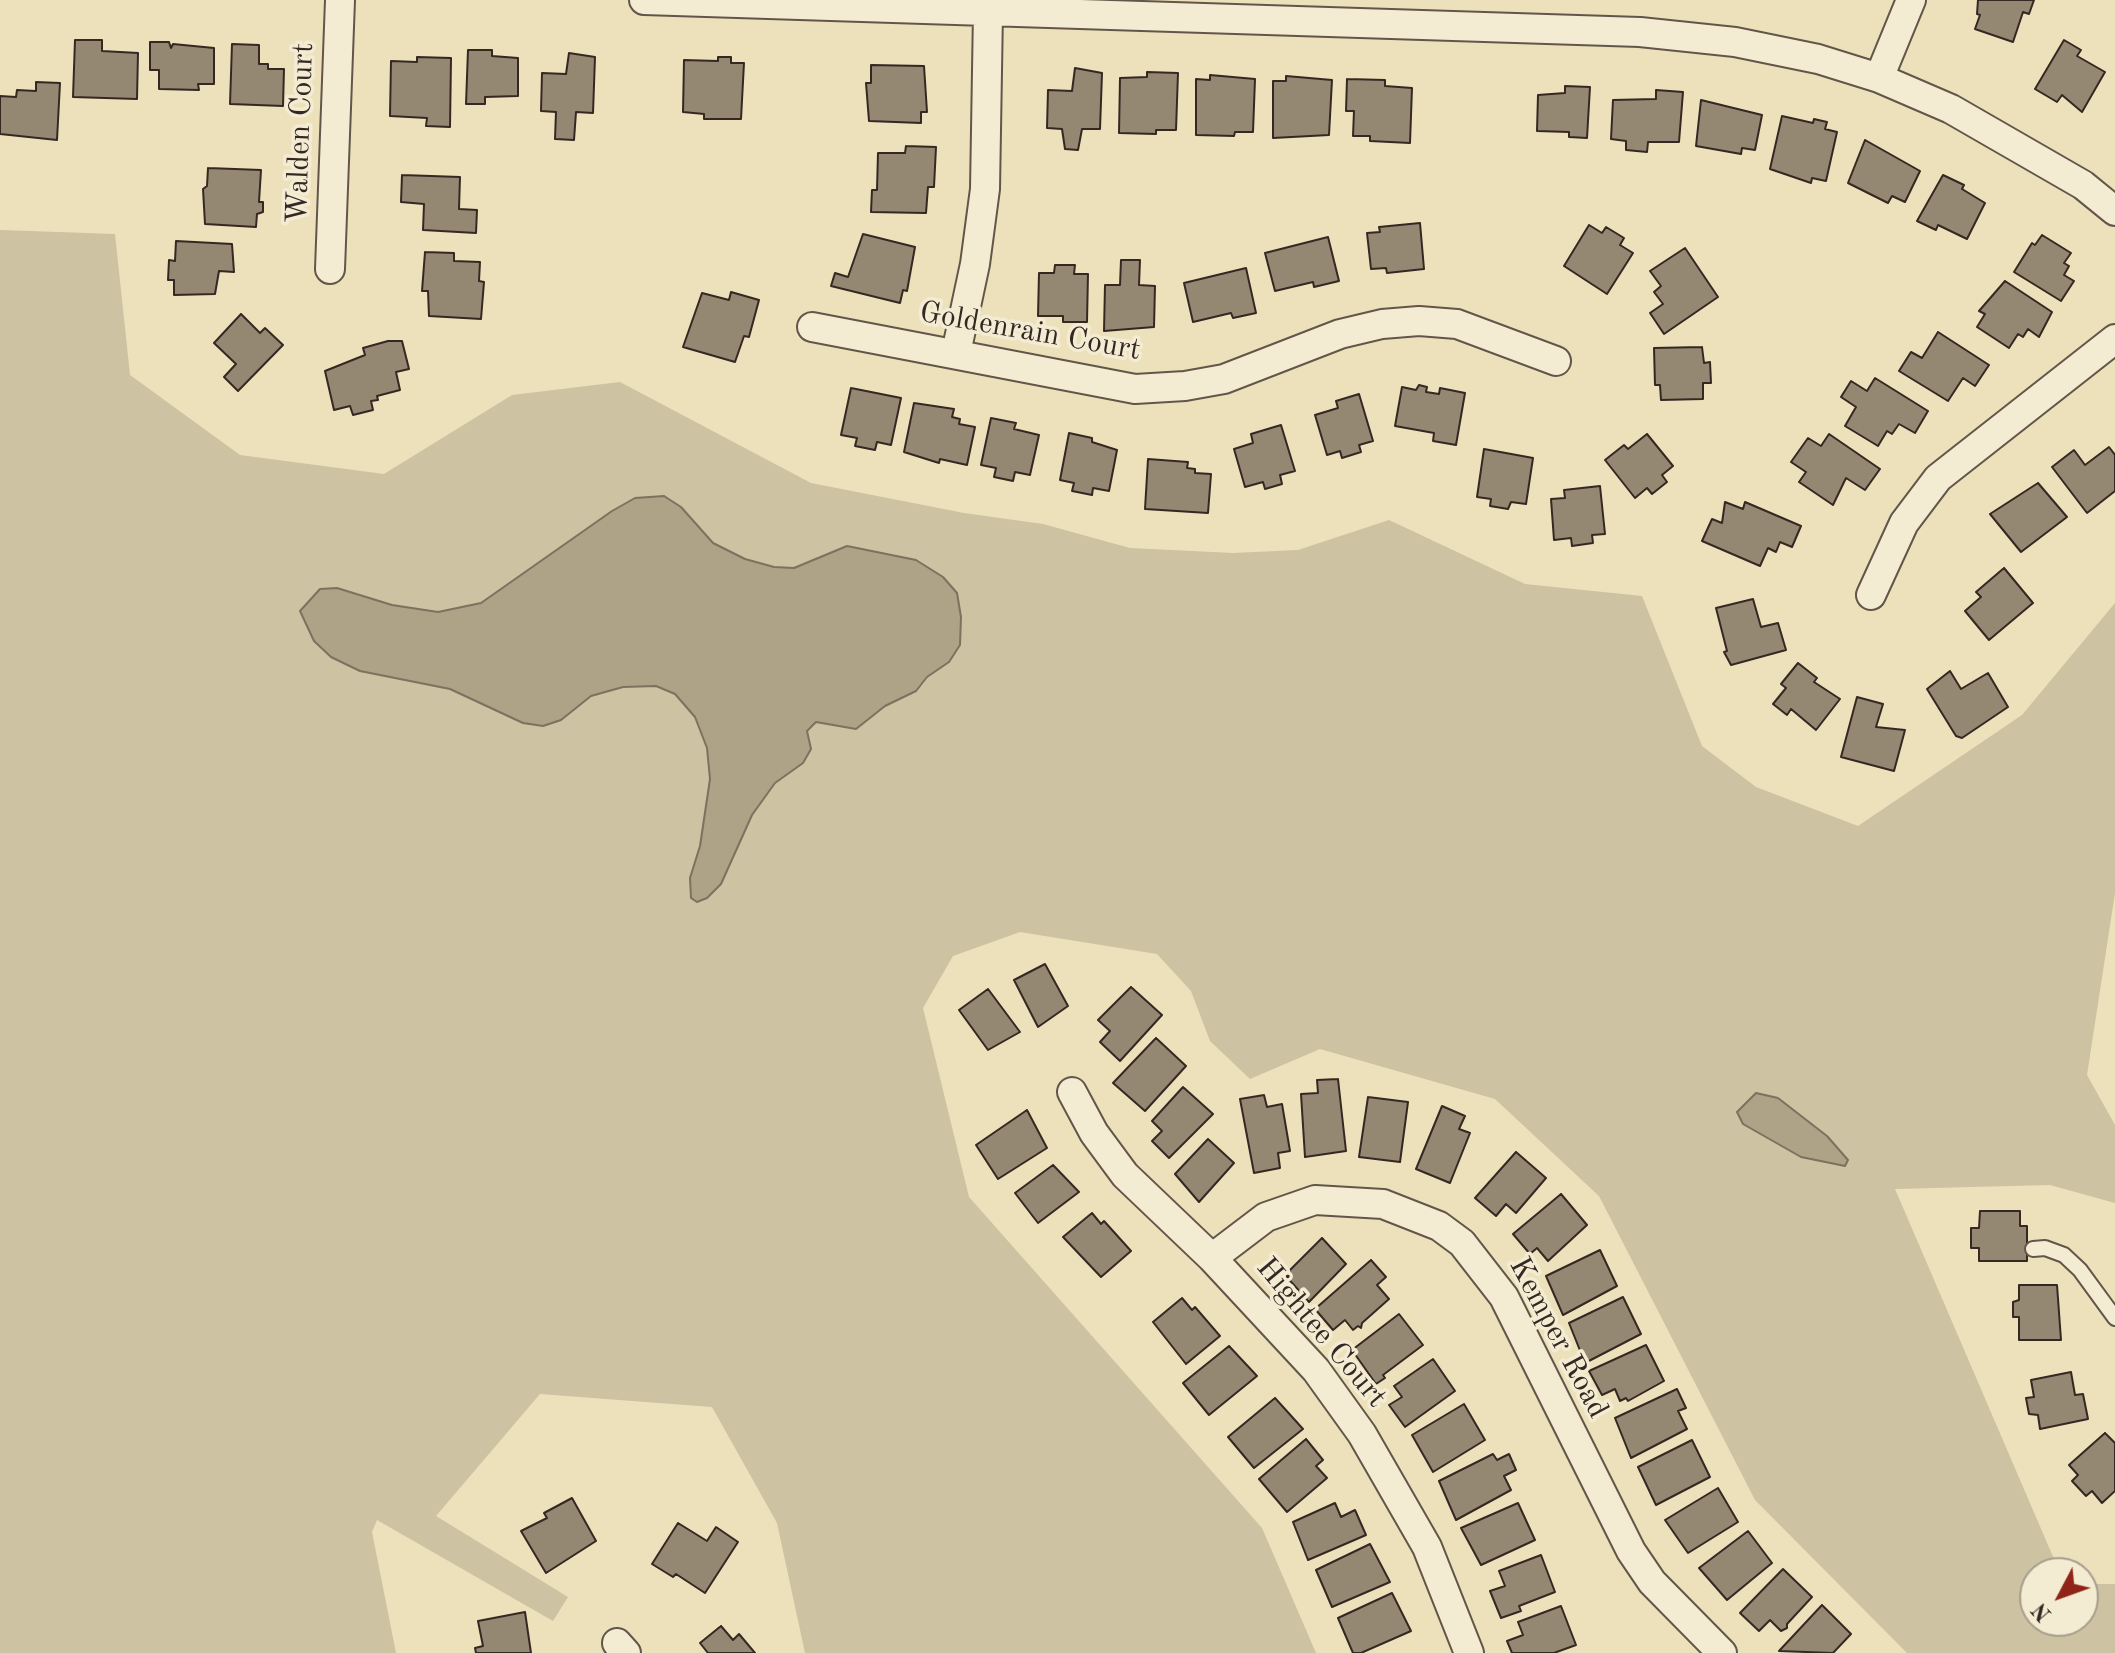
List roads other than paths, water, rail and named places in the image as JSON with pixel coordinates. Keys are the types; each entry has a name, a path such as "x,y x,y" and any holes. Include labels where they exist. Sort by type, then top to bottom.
{"street":[{"name":"Walden Court","path":"330,269 340,0"},
{"path":"644,0 1640,32 1749,45 1818,59 1879,78 1951,109 2010,140 2083,185 2115,211"},
{"path":"1879,78 1911,0"},
{"path":"956,353 975,264 985,189 988,12"},
{"name":"Goldenrain Court","path":"812,327 1135,389 1185,386 1259,367 1340,334 1382,324 1419,321 1457,324 1556,361"},
{"path":"1871,595 1904,523 1938,478 2115,339"},
{"name":"Hightee Court","path":"1072,1092 1094,1133 1125,1175 1212,1258 1316,1370 1362,1434 1427,1547 1469,1653"},
{"name":"Kemper Road","path":"1212,1258 1266,1217 1315,1200 1383,1204 1439,1226 1462,1243 1504,1297 1631,1551 1652,1582 1722,1653"}],"lane":[{"path":"2033,1249 2045,1248 2064,1255 2080,1270 2115,1318"}]}
